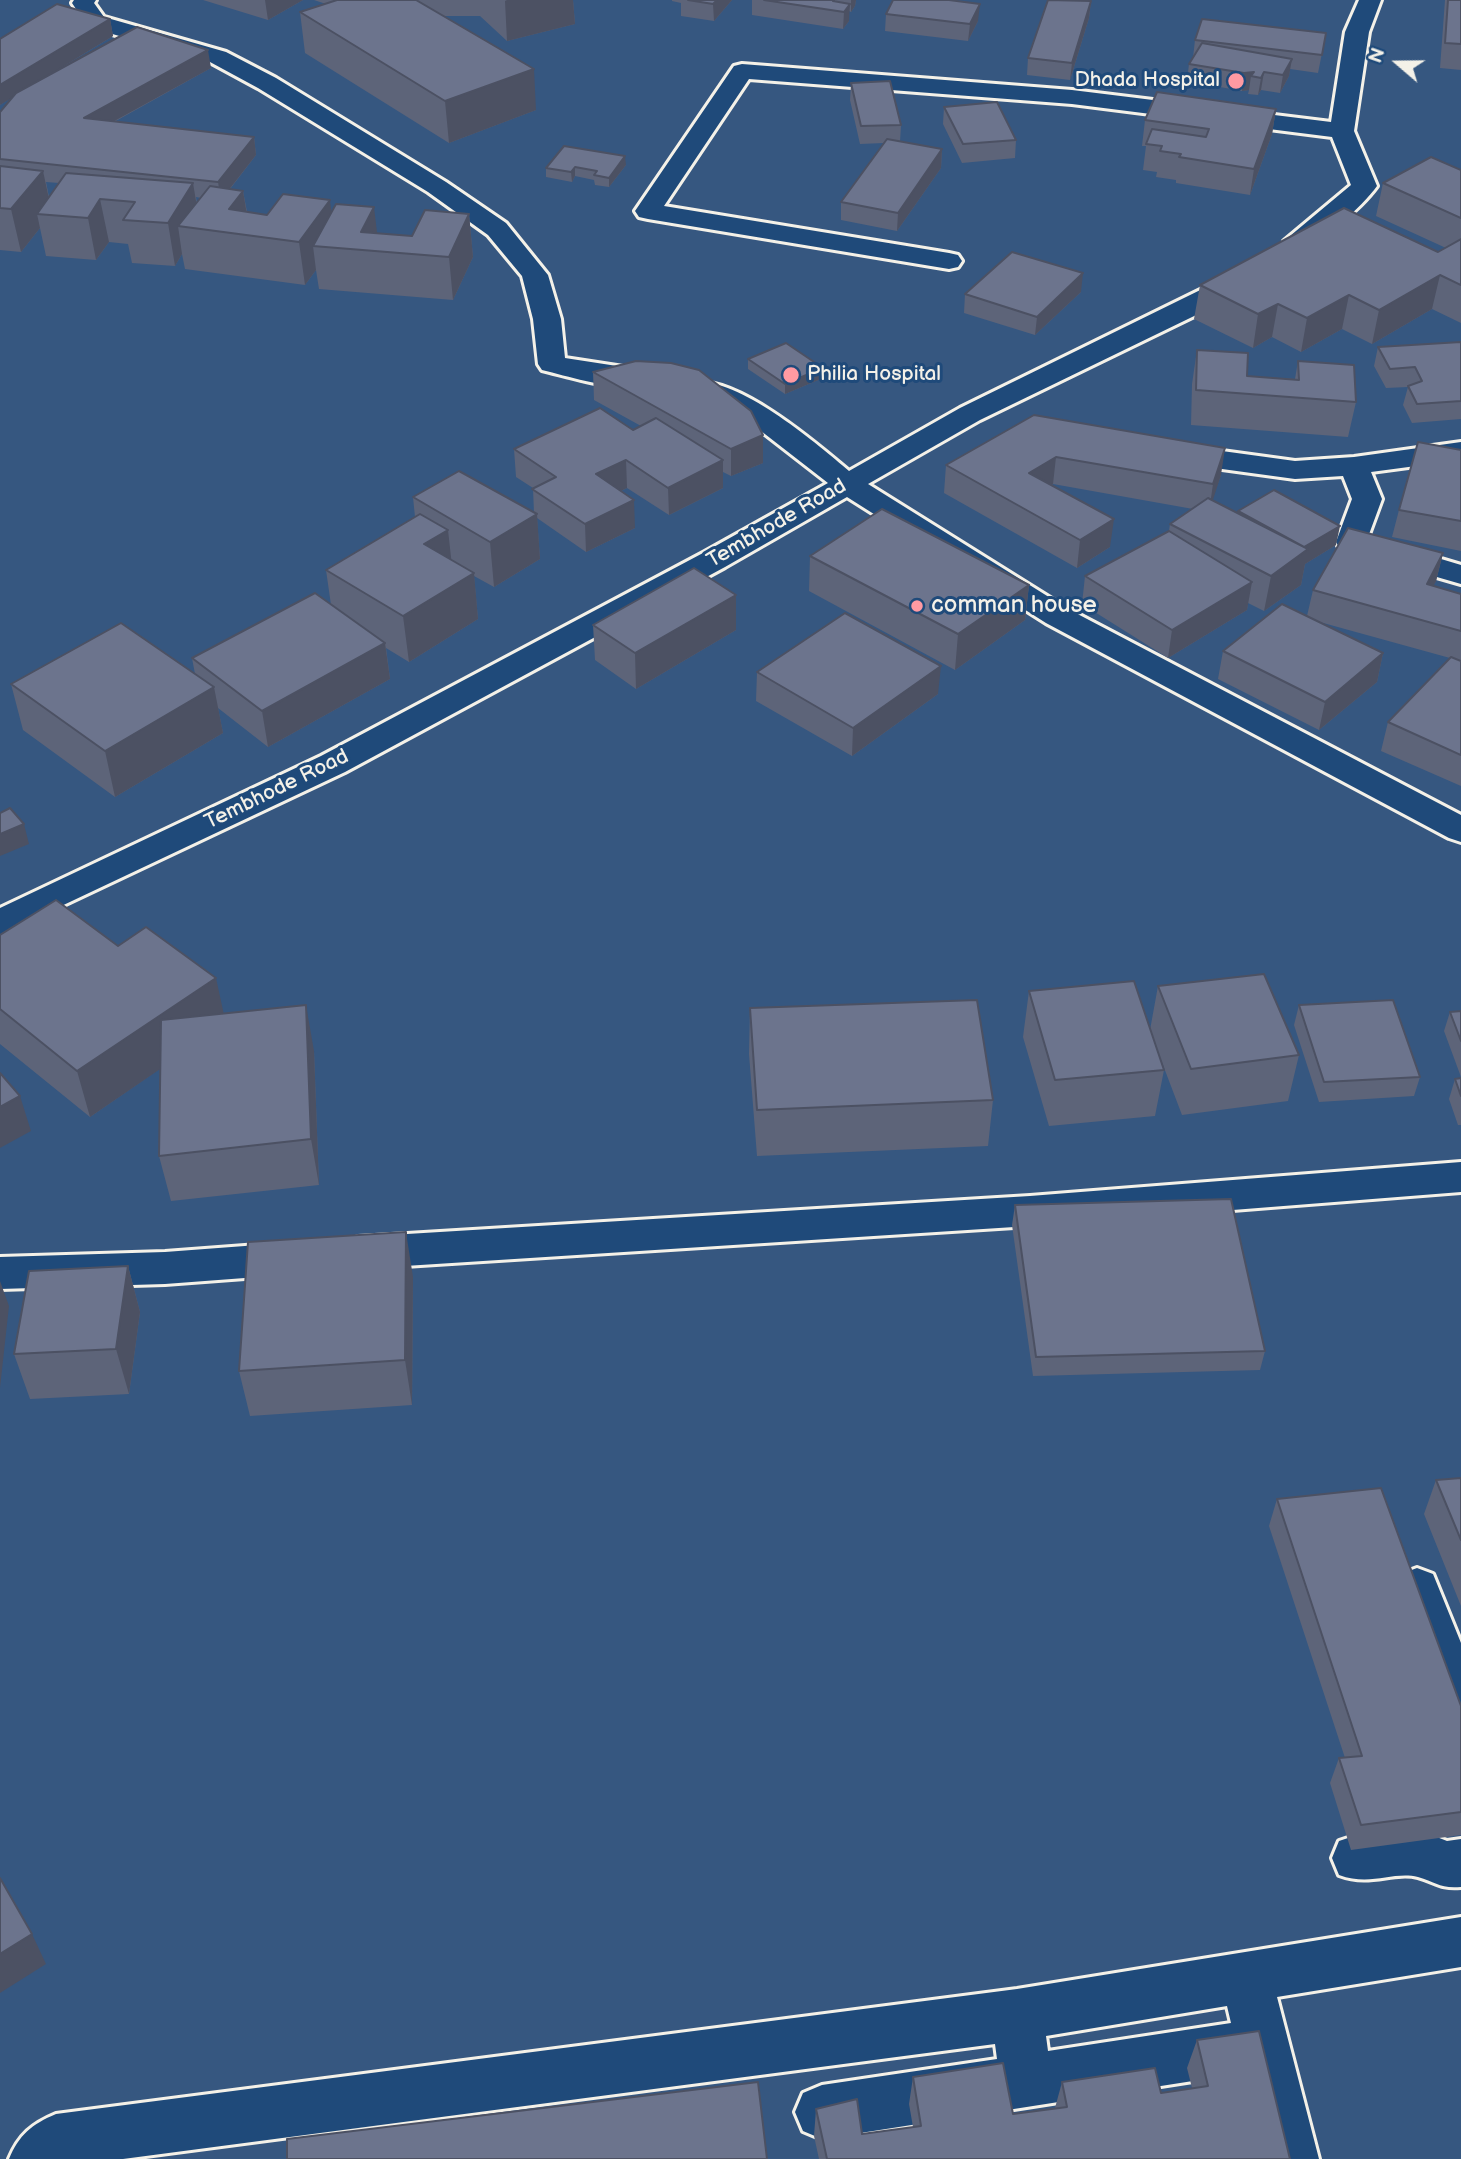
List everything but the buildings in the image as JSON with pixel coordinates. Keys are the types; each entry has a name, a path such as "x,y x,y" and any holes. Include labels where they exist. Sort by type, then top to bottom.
{"street":[{"path":"85,0 83,3 96,22 123,40 218,57 267,83 437,187 497,229 535,275 547,319 552,364 599,374 682,382 753,411 799,443 847,484 1057,616 1461,830"},
{"path":"949,261 648,211 742,71 1072,97 1342,131 1357,32 1370,0"},
{"name":"Tembhode Road","path":"0,923 333,764 714,560 970,414 1213,296 1376,186 1342,131"},
{"path":"463,242 497,229"},
{"path":"970,414 1009,422"},
{"path":"1142,448 1205,460 1295,470 1354,466 1461,451"},
{"path":"1354,466 1367,499 1351,542 1461,575"},
{"path":"0,1273 165,1268 477,1244 1030,1211 1461,1177"},
{"path":"1416,1585 1461,1704"},
{"path":"1357,1858 1419,1853 1444,1865 1461,1863"},
{"path":"36,2159 56,2141 1017,2014 1246,1979 1461,1942"},
{"path":"1246,1979 1292,2159"},
{"path":"1017,2014 1026,2082"},
{"path":"822,2112 1263,2044"}],"place":[{"name":"Dhada Hospital","path":"1236,81"},
{"name":"Philia Hospital","path":"791,375"},
{"name":"comman house","path":"917,606"}]}
